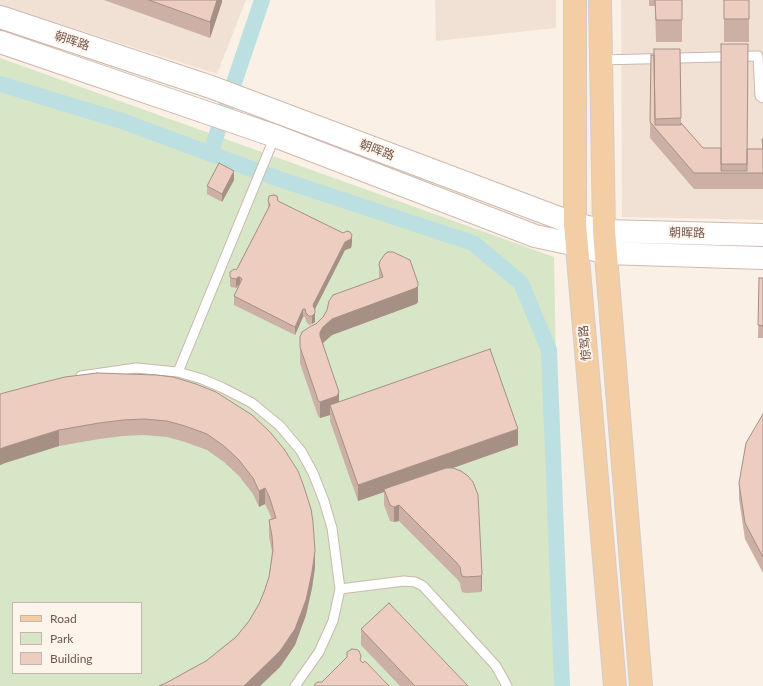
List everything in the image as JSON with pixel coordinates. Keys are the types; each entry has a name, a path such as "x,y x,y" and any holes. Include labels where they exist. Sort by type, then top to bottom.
{"main road":[{"name":"惊驾路","path":"575,0 576,235 615,686"},
{"path":"600,0 604,231 641,686"},
{"name":"朝晖路","path":"0,17 211,87 245,100 576,235 606,254 763,258"},
{"name":"朝晖路","path":"0,42 239,124 272,145 534,236 576,235 604,231 763,235"}],"lane":[{"path":"601,60 758,56 760,96 763,98"},
{"path":"178,372 272,145"},
{"path":"75,377 136,368 178,372 202,379 252,403 280,426 301,451 314,473 332,528 340,590 333,621 319,652 295,686"},
{"path":"340,590 404,581 415,582 423,586 496,666 507,686"}],"shaded area":[{"path":"0,0 246,0 217,74 0,5"},
{"path":"435,0 556,0 556,28 436,41"},
{"path":"621,0 763,0 763,220 622,217"}],"green space":[{"path":"0,58 554,257 562,686 0,686"}],"building":[{"path":"149,0 217,0 210,22"},
{"path":"655,0 682,0 682,20 656,20"},
{"path":"724,0 749,0 749,19 724,19"},
{"path":"721,44 748,44 747,164 721,164"},
{"path":"654,49 680,49 681,118 655,119"},
{"path":"651,55 654,55 655,125 681,125 681,123 703,148 721,148 721,171 747,171 747,149 763,149 763,173 694,173 650,122"},
{"path":"219,163 234,171 222,194 207,186"},
{"path":"269,196 277,196 278,201 343,233 347,231 352,235 351,239 345,242 313,305 315,313 312,316 309,316 305,309 303,309 295,327 234,296 242,279 240,277 236,279 230,277 230,272 237,269 270,205 268,201"},
{"path":"388,252 393,252 410,260 418,286 332,319 323,327 320,332 320,336 339,392 337,396 320,402 300,347 300,337 302,332 316,324 323,317 333,295 383,277 379,265 380,261"},
{"path":"759,278 763,278 763,326 758,325"},
{"path":"490,349 518,429 358,485 330,405"},
{"path":"97,373 173,377 216,392 252,415 270,432 284,449 298,471 311,509 315,551 306,600 295,629 280,651 244,686 159,686 206,661 236,637 249,621 264,592 269,577 273,550 269,520 276,518 265,488 259,491 253,478 239,460 224,446 207,434 167,421 144,419 99,423 59,430 0,449 0,394 65,377"},
{"path":"763,414 763,557 745,523 739,483 746,443"},
{"path":"446,468 453,468 468,476 473,482 478,495 481,576 462,576 460,567 457,563 399,505 394,507 390,505 384,489"},
{"path":"389,603 468,686 415,686 361,629"},
{"path":"352,649 359,651 361,656 360,660 363,663 365,661 389,686 314,686 318,682 322,682 347,657 347,652"}],"waterway":[{"path":"210,154 262,0"},
{"path":"0,84 122,121 276,178 473,243 521,283 549,350 562,686"}]}
